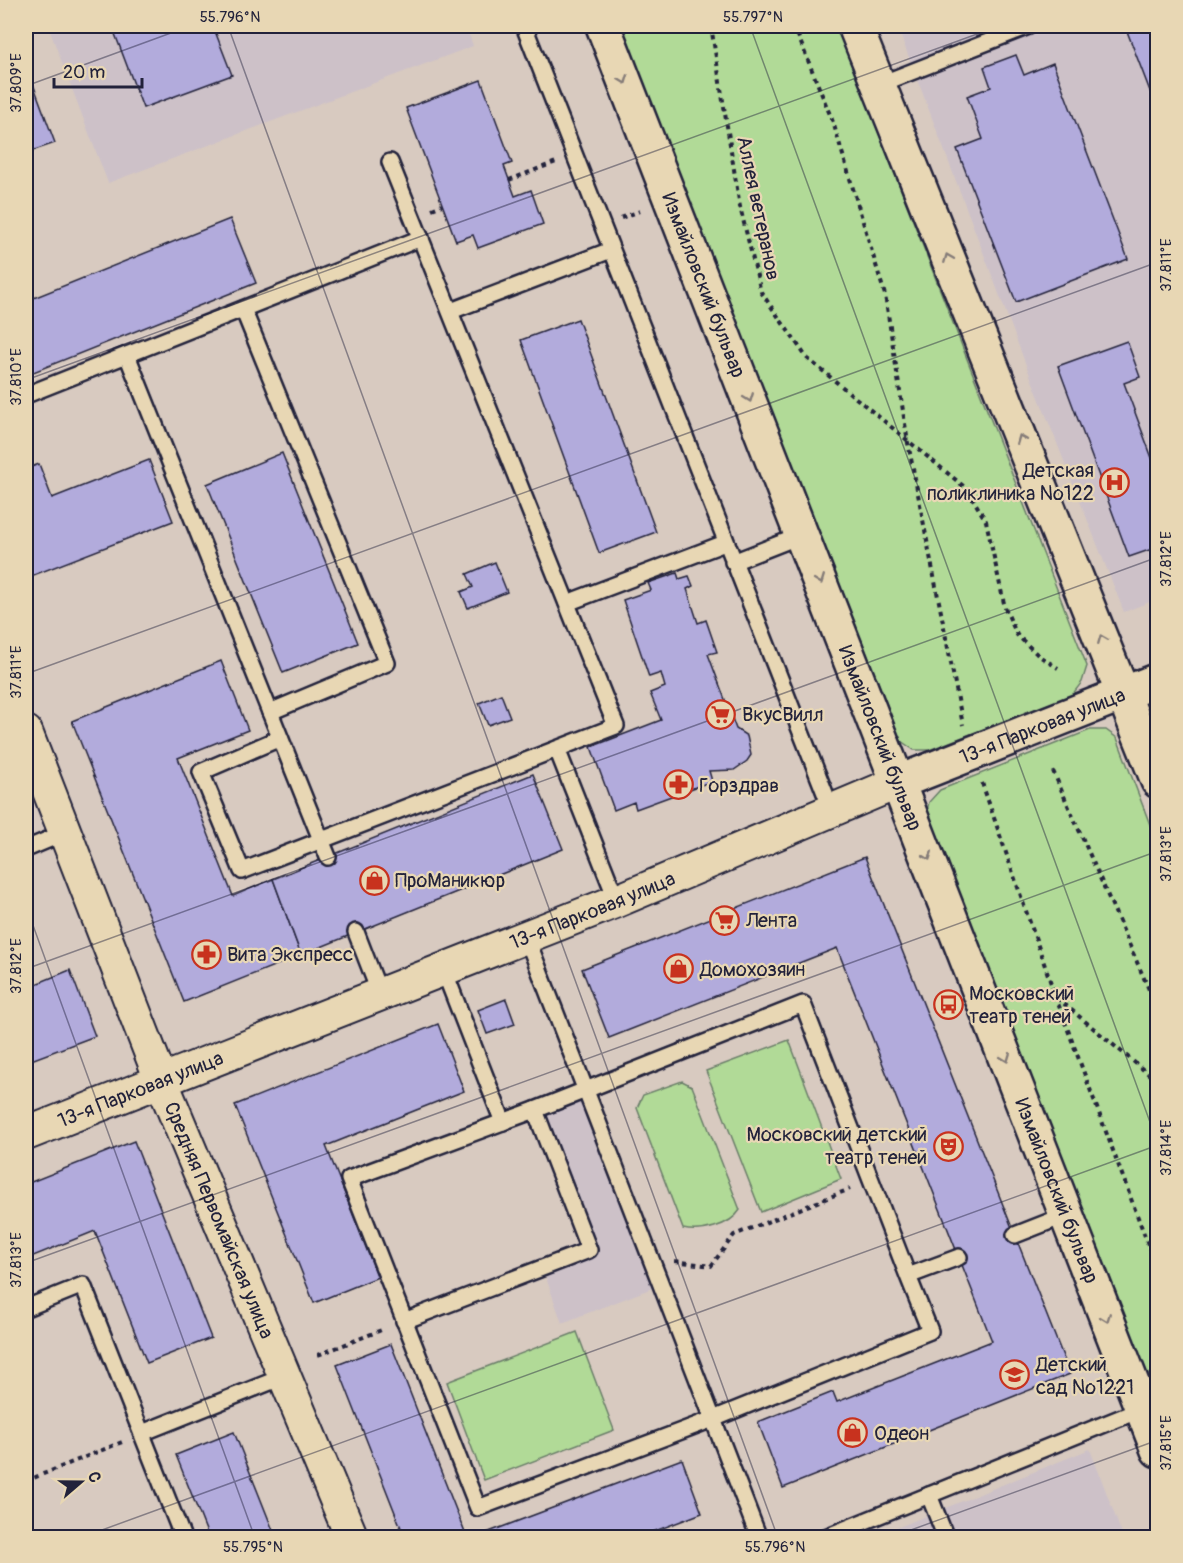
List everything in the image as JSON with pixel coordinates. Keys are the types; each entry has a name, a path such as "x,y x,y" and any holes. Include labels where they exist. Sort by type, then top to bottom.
{"street":[{"name":"Измайловский бульвар","path":"603,26 1158,1450"},
{"path":"855,26 1158,781"},
{"name":"13-я Парковая улица","path":"26,1134 617,901 899,782 1158,680"},
{"name":"Средняя Первомайская улица","path":"26,732 161,1080 352,1538"}],"lane":[{"path":"524,26 832,811"},
{"path":"878,85 1029,26"},
{"path":"280,738 201,772 242,871 616,726 421,238 394,188 390,162"},
{"path":"26,395 421,238"},
{"path":"451,311 611,250"},
{"path":"243,309 387,663 270,712"},
{"path":"127,355 328,857"},
{"path":"733,562 802,535"},
{"path":"567,603 725,543"},
{"path":"557,749 617,901"},
{"path":"26,849 64,833"},
{"path":"356,932 380,994"},
{"path":"526,936 759,1538"},
{"path":"443,969 503,1122"},
{"path":"803,1004 930,1331 713,1419 478,1509 349,1179 535,1110 803,1004"},
{"path":"405,1321 589,1250 535,1110"},
{"path":"1015,1235 1066,1215"},
{"path":"908,1276 959,1257"},
{"path":"26,1308 84,1285 183,1538"},
{"path":"142,1433 285,1376"},
{"path":"823,1538 1142,1409"},
{"path":"929,1495 946,1538"}],"path":[{"name":"Аллея ветеранов","path":"711,26 740,207 761,292 807,358 967,489 986,521 1005,608 1017,635 1039,656 1058,668"},
{"path":"794,26 833,122 885,295 908,443 957,708"},
{"path":"509,180 575,155"},
{"path":"630,215 640,211"},
{"path":"1053,771 1158,1010"},
{"path":"987,797 1056,998 1158,1271"},
{"path":"1056,998 1158,1082"},
{"path":"650,1258 711,1266 734,1235 872,1181"},
{"path":"318,1355 405,1321"},
{"path":"26,1481 142,1433"}],"shaded area":[{"path":"48,26 466,26 473,46 108,183"},
{"path":"897,26 1157,26 1157,599 1124,612 1026,365"},
{"path":"581,1099 655,1287 562,1323 545,1275 597,1254 544,1113"},
{"path":"1090,1449 1123,1537 872,1538"}],"green space":[{"path":"621,26 837,26 1087,666 1082,682 1072,695 929,750 914,750 901,741"},
{"path":"1090,730 1106,730 1117,738 1157,843 1157,1406 926,815 929,802 940,790"},
{"path":"789,1040 841,1179 761,1212 706,1071"},
{"path":"682,1081 692,1086 740,1210 722,1224 706,1229 683,1229 637,1108 643,1095"},
{"path":"577,1332 614,1430 484,1480 447,1382"}],"building":[{"path":"112,26 213,26 232,75 143,108"},
{"path":"1125,26 1158,26 1158,112"},
{"path":"1016,55 1024,75 1053,63 1128,259 1016,302 957,149 983,139 967,96 991,87 984,67"},
{"path":"26,65 55,143 26,153"},
{"path":"481,80 512,163 504,166 515,196 531,190 543,224 478,248 473,235 456,241 406,108"},
{"path":"230,219 256,283 26,375 26,301"},
{"path":"578,319 656,532 599,553 521,340"},
{"name":"Детская поликлиника №122","path":"1127,341 1140,377 1124,383 1158,474 1158,547 1129,557 1058,366"},
{"path":"282,453 358,643 283,673 207,484"},
{"path":"149,460 173,521 26,578 26,469 39,464 52,498"},
{"path":"495,562 507,592 468,608 461,592 473,587 467,574"},
{"path":"677,573 679,579 689,576 693,586 687,589 698,623 706,620 717,652 708,654 736,729 747,736 751,755 747,761 734,770 709,771 712,781 636,809 634,802 614,810 591,747 661,720 650,693 665,687 661,673 649,677 623,600 651,590 648,583"},
{"path":"221,661 248,730 178,758 233,896 273,879 301,955 184,1002 72,721"},
{"path":"501,694 510,717 488,725 479,703"},
{"path":"533,774 563,849 301,955 273,879"},
{"path":"865,857 1070,1374 783,1488 758,1422 833,1392 837,1402 992,1341 837,948 609,1038 582,969"},
{"path":"70,970 95,1036 26,1062 26,988"},
{"path":"506,999 515,1024 487,1034 478,1010"},
{"path":"438,1024 464,1091 326,1146 378,1277 314,1303 235,1105"},
{"path":"134,1141 211,1338 147,1363 95,1231 26,1259 26,1184"},
{"path":"391,1344 467,1538 405,1538 337,1365"},
{"path":"234,1432 276,1538 209,1538 176,1455"},
{"path":"682,1459 702,1513 637,1538 473,1538"}],"place":[{"name":"Детская поликлиника №122","path":"1115,482"},
{"name":"ВкусВилл","path":"721,714"},
{"name":"Горздрав","path":"678,785"},
{"name":"ПроМаникюр","path":"374,880"},
{"name":"Лента","path":"725,920"},
{"name":"Вита Экспресс","path":"206,954"},
{"name":"Домохозяин","path":"679,969"},
{"name":"Московский театр теней","path":"948,1004"},
{"name":"Московский детский театр теней","path":"948,1146"},
{"name":"Детский сад №1221","path":"1015,1375"},
{"name":"Одеон","path":"853,1433"}]}
